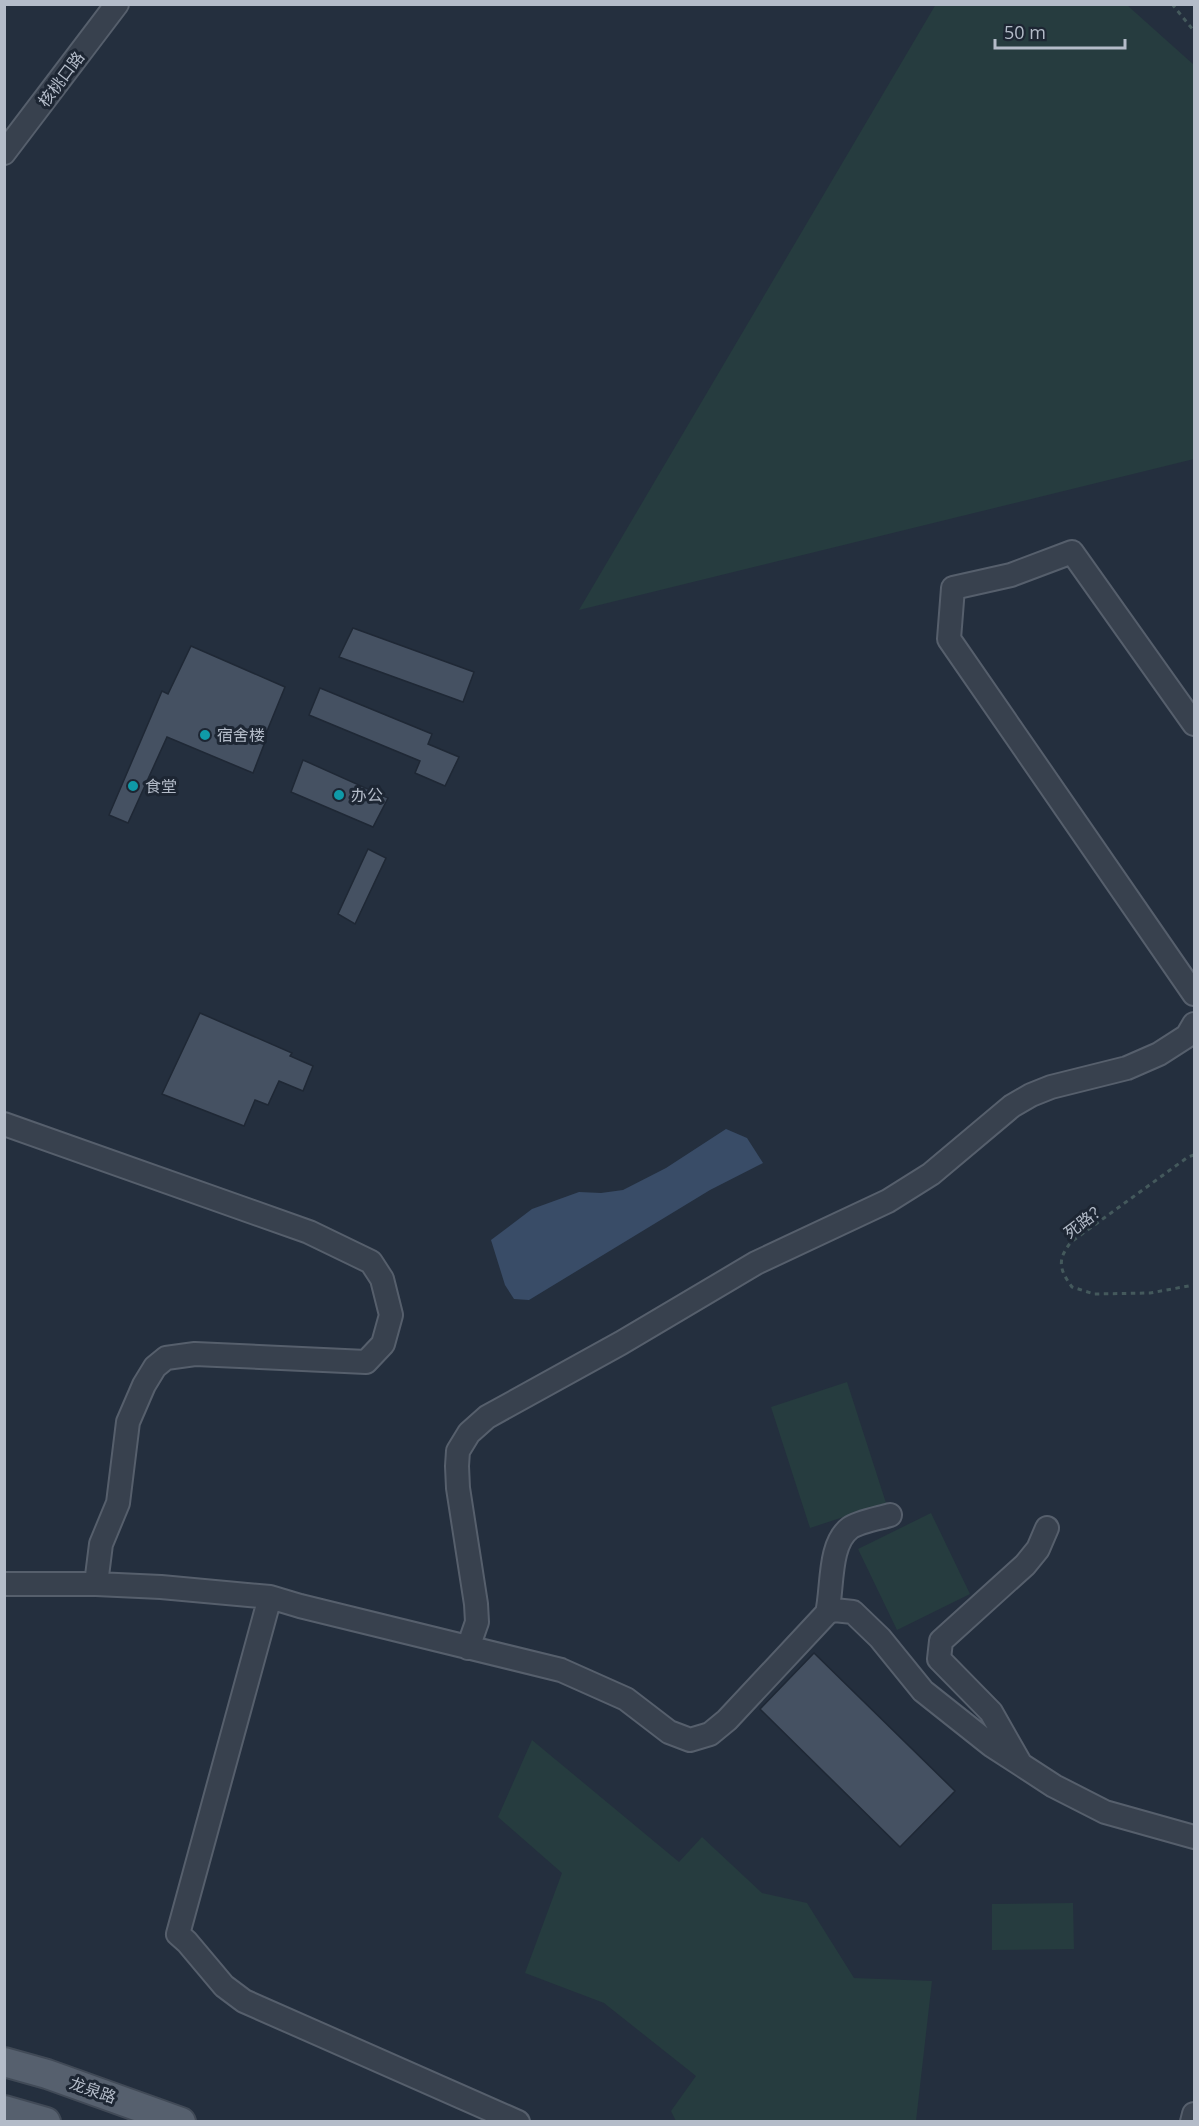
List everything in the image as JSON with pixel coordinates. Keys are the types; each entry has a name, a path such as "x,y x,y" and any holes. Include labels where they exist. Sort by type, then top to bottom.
{"main road":[{"name":"龙泉路","path":"4,2062 58,2078 181,2121"},
{"path":"4,2110 46,2121"}],"street":[{"name":"核桃口路","path":"4,153 117,4"},
{"path":"1194,724 1072,552 1011,574 953,588 949,639 1194,994"},
{"path":"468,1648 477,1622 476,1604 458,1488 457,1466 458,1451 469,1433 487,1418 621,1343 756,1263 888,1201 931,1174 1012,1106 1031,1095 1127,1068 1159,1054 1187,1036 1194,1024"},
{"path":"4,1124 309,1232 371,1262 382,1279 387,1294 391,1315 383,1344 366,1362 195,1354 166,1358 155,1367 144,1385 128,1422 118,1503 101,1544 96,1584"},
{"path":"827,1613 831,1597 832,1566 839,1542 850,1528 891,1515"},
{"path":"1021,1765 991,1712 939,1659 941,1641 1025,1565 1038,1549 1047,1528"},
{"path":"4,1584 161,1587 270,1597 561,1670 626,1699 669,1732 690,1740 710,1734 727,1720 827,1613 834,1610 853,1612 880,1638 923,1691 991,1745 1021,1765 1054,1786 1105,1812 1194,1837"},
{"path":"270,1597 178,1934 224,1986 244,2001 518,2121"},
{"path":"1192,2121 1194,2114"}],"path":[{"path":"1172,4 1194,31"},
{"name":"死路？","path":"1194,1155 1188,1157 1114,1213 1071,1242 1061,1260 1062,1270 1072,1287 1094,1294 1150,1293 1194,1285"}],"green space":[{"path":"936,4 1127,5 1194,65 1194,459 579,610"},
{"path":"847,1382 886,1503 810,1528 771,1407"},
{"path":"931,1513 970,1594 897,1630 858,1549"},
{"path":"532,1740 679,1862 702,1837 762,1893 807,1903 854,1978 932,1981 916,2121 676,2121 671,2111 696,2076 604,2003 525,1973 562,1873 498,1817"},
{"path":"1073,1903 1074,1949 992,1950 992,1904"}],"water":[{"path":"726,1129 747,1138 763,1163 710,1190 529,1300 514,1299 505,1285 491,1240 532,1209 579,1192 601,1193 623,1190 666,1168"}],"building":[{"path":"353,628 474,672 463,702 339,657"},
{"path":"191,646 285,687 253,773 167,737 128,823 109,815 162,691 168,694"},
{"path":"320,688 432,734 428,744 459,757 445,786 415,773 420,761 309,715"},
{"name":"办公","path":"303,760 388,798 373,827 291,792"},
{"path":"368,849 386,858 355,924 338,914"},
{"path":"200,1013 292,1053 290,1056 313,1066 303,1091 279,1081 268,1105 255,1100 244,1126 162,1094"},
{"path":"814,1653 955,1791 900,1847 760,1709"}],"place":[{"name":"宿舍楼","path":"205,735"},
{"name":"食堂","path":"133,786"},
{"name":"办公","path":"339,795"}]}
